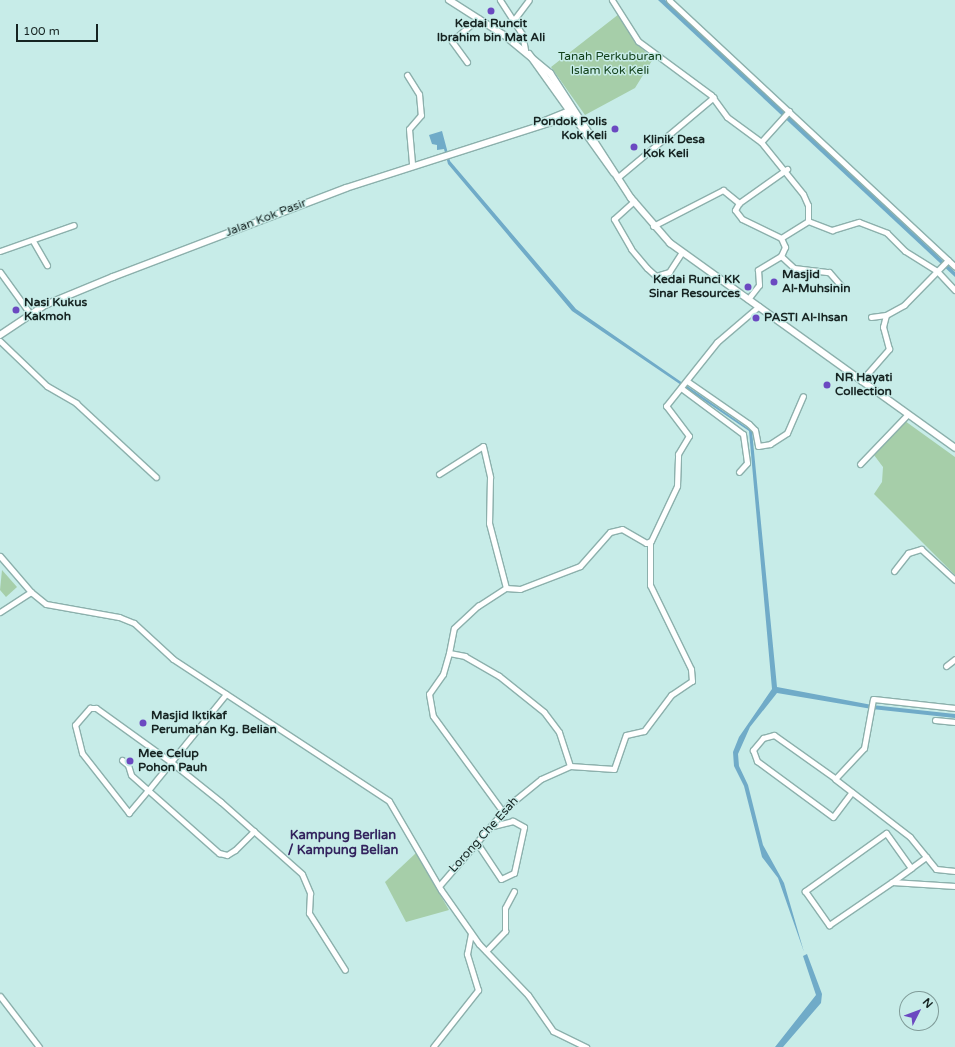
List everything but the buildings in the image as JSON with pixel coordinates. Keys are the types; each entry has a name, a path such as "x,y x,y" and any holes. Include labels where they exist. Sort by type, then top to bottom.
{"street":[{"path":"449,0 527,52 562,89 589,128 616,176"},
{"path":"500,0 524,38 527,52 561,96 634,202 654,226 682,252 955,448"},
{"path":"513,20 529,0"},
{"path":"612,0 638,41 714,98 728,117 761,142 787,169 806,198 808,222"},
{"path":"669,0 955,267"},
{"path":"467,62 452,41 478,18"},
{"path":"407,75 419,94 421,116 409,129 412,166"},
{"path":"562,89 571,111 589,128"},
{"path":"561,96 561,107 555,118 580,124"},
{"path":"616,176 714,98"},
{"name":"Jalan Kok Pasir","path":"0,335 31,315 100,282 412,166 555,118 571,111"},
{"path":"761,142 788,112"},
{"path":"748,299 759,285 758,270 781,256 785,248 781,238 742,219 735,210 739,203 787,169"},
{"path":"654,226 723,190 739,203"},
{"path":"634,202 614,219 647,268 656,276 669,272 682,252"},
{"path":"781,238 808,222"},
{"path":"808,222 827,230 850,222 868,225 887,233 905,251 939,269 955,290"},
{"path":"0,251 33,241 74,225"},
{"path":"33,241 47,265"},
{"path":"781,256 794,268 829,272 842,287"},
{"path":"871,318 886,315 912,299 947,261"},
{"path":"0,272 31,315"},
{"path":"503,812 432,716 430,694 443,674 454,628 462,618 506,588 520,589 580,566 602,537 617,529 650,542 677,486 678,454 688,436 666,409 720,338 759,306"},
{"path":"861,381 889,349 883,327 886,315"},
{"path":"0,341 47,386 76,403 156,477"},
{"path":"687,381 749,424 755,430 758,446 770,444 788,433 803,396"},
{"path":"681,388 743,434 747,463 739,472"},
{"path":"860,464 908,414"},
{"path":"439,474 483,446 490,477 489,522 506,588"},
{"name":"Lorong Che Esah","path":"439,886 503,812 541,779 570,766 614,769 626,735 644,731 663,703 692,681 693,675 650,585 650,542"},
{"path":"894,571 908,553 921,549 955,580"},
{"path":"0,556 31,592 46,604 65,610 119,617 134,623 173,659 389,801 439,886 471,933 528,995 553,1031 586,1047"},
{"path":"0,612 31,592"},
{"path":"449,653 465,656 499,676 544,712 559,732 570,766"},
{"path":"946,666 955,659"},
{"path":"226,694 171,762 148,790 130,813 82,753 75,730 77,722 90,708 96,708 171,762 254,830 302,874 309,889 308,913 345,970"},
{"path":"836,779 864,748 873,699 955,708"},
{"path":"935,720 955,722"},
{"path":"852,792 833,817 757,761 753,750 763,738 774,735 836,779 910,837 936,868 955,871"},
{"path":"122,760 128,764 130,774 219,854 227,855 235,850 254,830"},
{"path":"477,843 501,879 514,873 524,826 513,821 490,828"},
{"path":"911,868 886,833 805,891 829,925 892,882 926,857"},
{"path":"892,882 955,886"},
{"path":"486,951 505,931 505,908 514,891"},
{"path":"433,1047 478,990 467,954 471,933"},
{"path":"0,996 39,1047"}],"green space":[{"name":"Tanah Perkuburan Islam Kok Keli","path":"619,14 635,42 653,59 635,88 585,115 551,67"},
{"path":"905,421 955,457 955,575 874,494 882,482 883,467 874,455"},
{"path":"2,570 17,587 6,597 0,590"},
{"path":"416,853 449,910 406,922 385,882"}],"water":[{"path":"658,0 665,0 955,272 955,277"},
{"path":"442,131 450,161 576,309 752,431 777,687 872,705 955,714 955,718 872,709 777,693 750,727 738,754 739,766 748,785 763,845 784,883 804,952 778,878 762,857 744,786 734,766 733,752 739,737 772,689 749,431 572,311 448,164 444,149 437,150 437,145 432,144 429,135"},
{"path":"807,954 822,994 821,1003 783,1047 775,1047 816,995 803,956"}],"place":[{"name":"Kedai Runcit Ibrahim bin Mat Ali","path":"491,11"},
{"name":"Pondok Polis Kok Keli","path":"615,129"},
{"name":"Klinik Desa Kok Keli","path":"634,147"},
{"name":"Masjid Al-Muhsinin","path":"774,282"},
{"name":"Kedai Runci KK Sinar Resources","path":"748,287"},
{"name":"Nasi Kukus Kakmoh","path":"16,310"},
{"name":"PASTI Al-Ihsan","path":"756,318"},
{"name":"NR Hayati Collection","path":"827,385"},
{"name":"Masjid Iktikaf Perumahan Kg. Belian","path":"143,723"},
{"name":"Mee Celup Pohon Pauh","path":"130,761"}],"district":[{"name":"Kampung Berlian / Kampung Belian","path":"343,844"}]}
